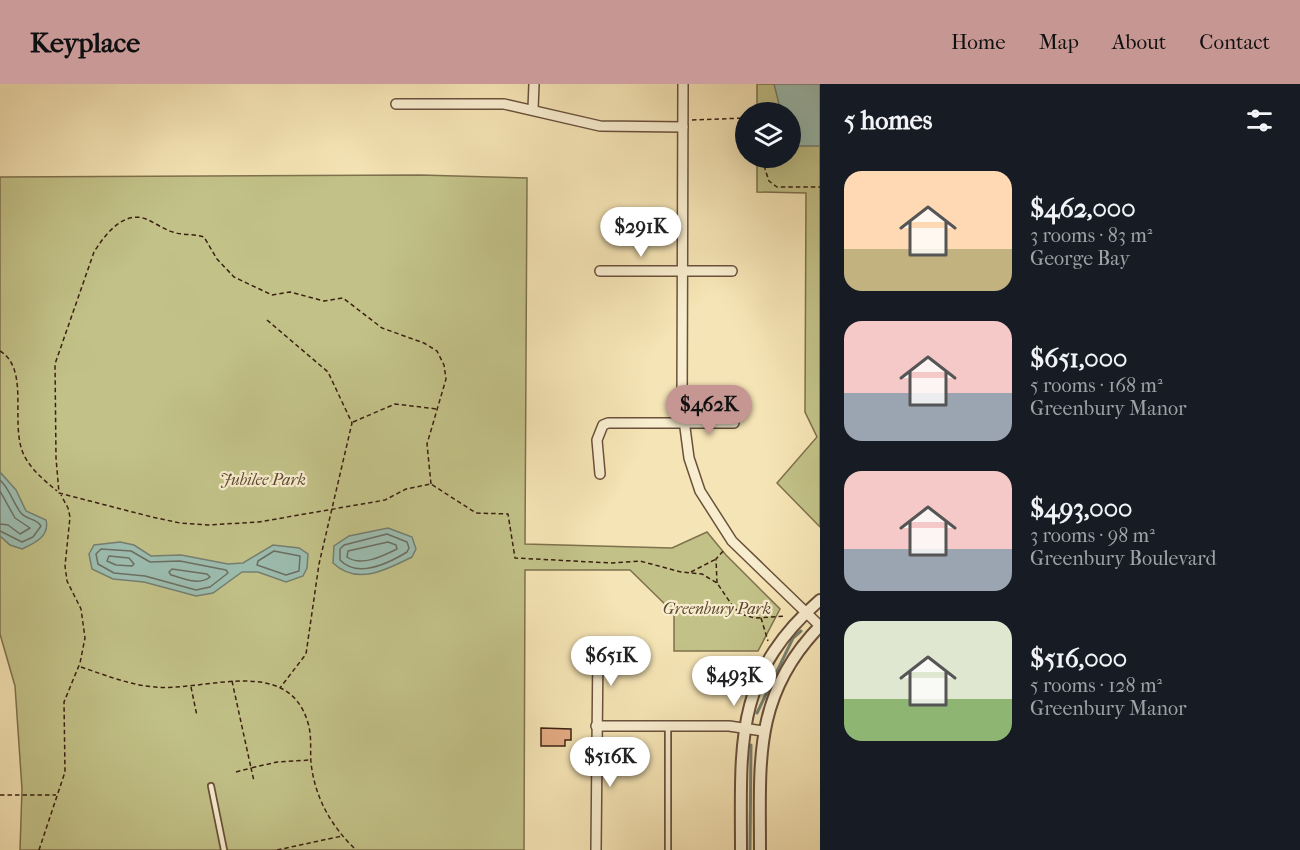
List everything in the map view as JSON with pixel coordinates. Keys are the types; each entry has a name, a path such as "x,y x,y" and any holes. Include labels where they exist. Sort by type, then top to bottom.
{"street":[{"path":"533,110 534,84"},
{"path":"683,84 681,271 683,422 689,458 700,491 732,541 820,626 786,669 763,731 760,756 760,850"},
{"path":"396,104 494,104 533,110 600,126 683,127"},
{"path":"600,271 732,271"},
{"path":"600,474 597,440 603,425 616,422 734,423"},
{"path":"741,850 741,746 749,705 766,665 794,625 820,600"},
{"path":"596,850 598,648"},
{"path":"596,726 744,728 763,731"}],"lane":[{"path":"668,726 668,850"},
{"path":"211,786 224,850"}],"path":[{"path":"691,120 735,118"},
{"path":"765,168 769,181 777,187 820,187"},
{"path":"59,493 56,458 55,364 94,252 104,236 118,223 129,219 144,218 176,233 204,237 217,259 234,277 272,295 290,292 324,301 343,298 382,328 424,343 438,351 446,379 427,444 431,484"},
{"path":"267,320 328,372 352,423 319,564 306,654 280,688"},
{"path":"0,351 11,360 16,373 16,419 19,442 24,454 33,469 64,499 70,517 65,573 84,619 85,638 79,666 64,702 66,764 63,780 39,850"},
{"path":"352,423 395,404 438,410"},
{"path":"59,493 152,517 180,523 208,525 259,522 333,507 385,500 406,489 431,484 476,513 508,514 515,558 612,563 640,561 681,572 702,574 717,584 734,608 744,615 786,616"},
{"path":"690,572 716,559 732,541"},
{"path":"716,559 717,584"},
{"path":"760,617 768,641"},
{"path":"79,666 142,686 191,686 258,680 280,688 301,706 308,719 311,760 319,799 343,836 356,850"},
{"path":"232,681 254,781"},
{"path":"191,686 197,716"},
{"path":"236,772 277,762 311,760"},
{"path":"0,795 56,795"},
{"path":"277,850 343,836"}],"green space":[{"path":"757,84 820,84 820,527 777,483 817,437 805,412 806,193 757,192 757,168 801,168 801,102 757,102"},
{"name":"Jubilee Park","path":"420,175 527,178 525,544 672,548 707,532 726,555 780,609 758,651 674,651 674,613 630,570 525,570 524,850 20,850 22,789 15,686 0,634 0,177"}],"water":[{"path":"774,84 820,84 820,146 801,146 801,102 778,102"},
{"path":"0,472 16,490 26,511 46,520 44,535 22,549 10,545 0,536"},
{"path":"388,528 412,537 416,549 412,557 382,571 362,575 342,570 333,563 334,546 349,536"},
{"path":"120,542 134,545 151,556 181,555 228,564 243,563 273,545 299,548 308,554 307,568 303,576 286,582 258,572 242,572 213,593 196,596 144,582 113,579 92,569 89,554 94,545"}],"building":[{"path":"541,728 571,729 571,740 565,740 565,746 541,746"}],"waterway":[{"path":"757,713 793,638 801,631"},
{"path":"750,850 751,745"}],"park label":[{"name":"Greenbury Park","path":"717,608"}]}
